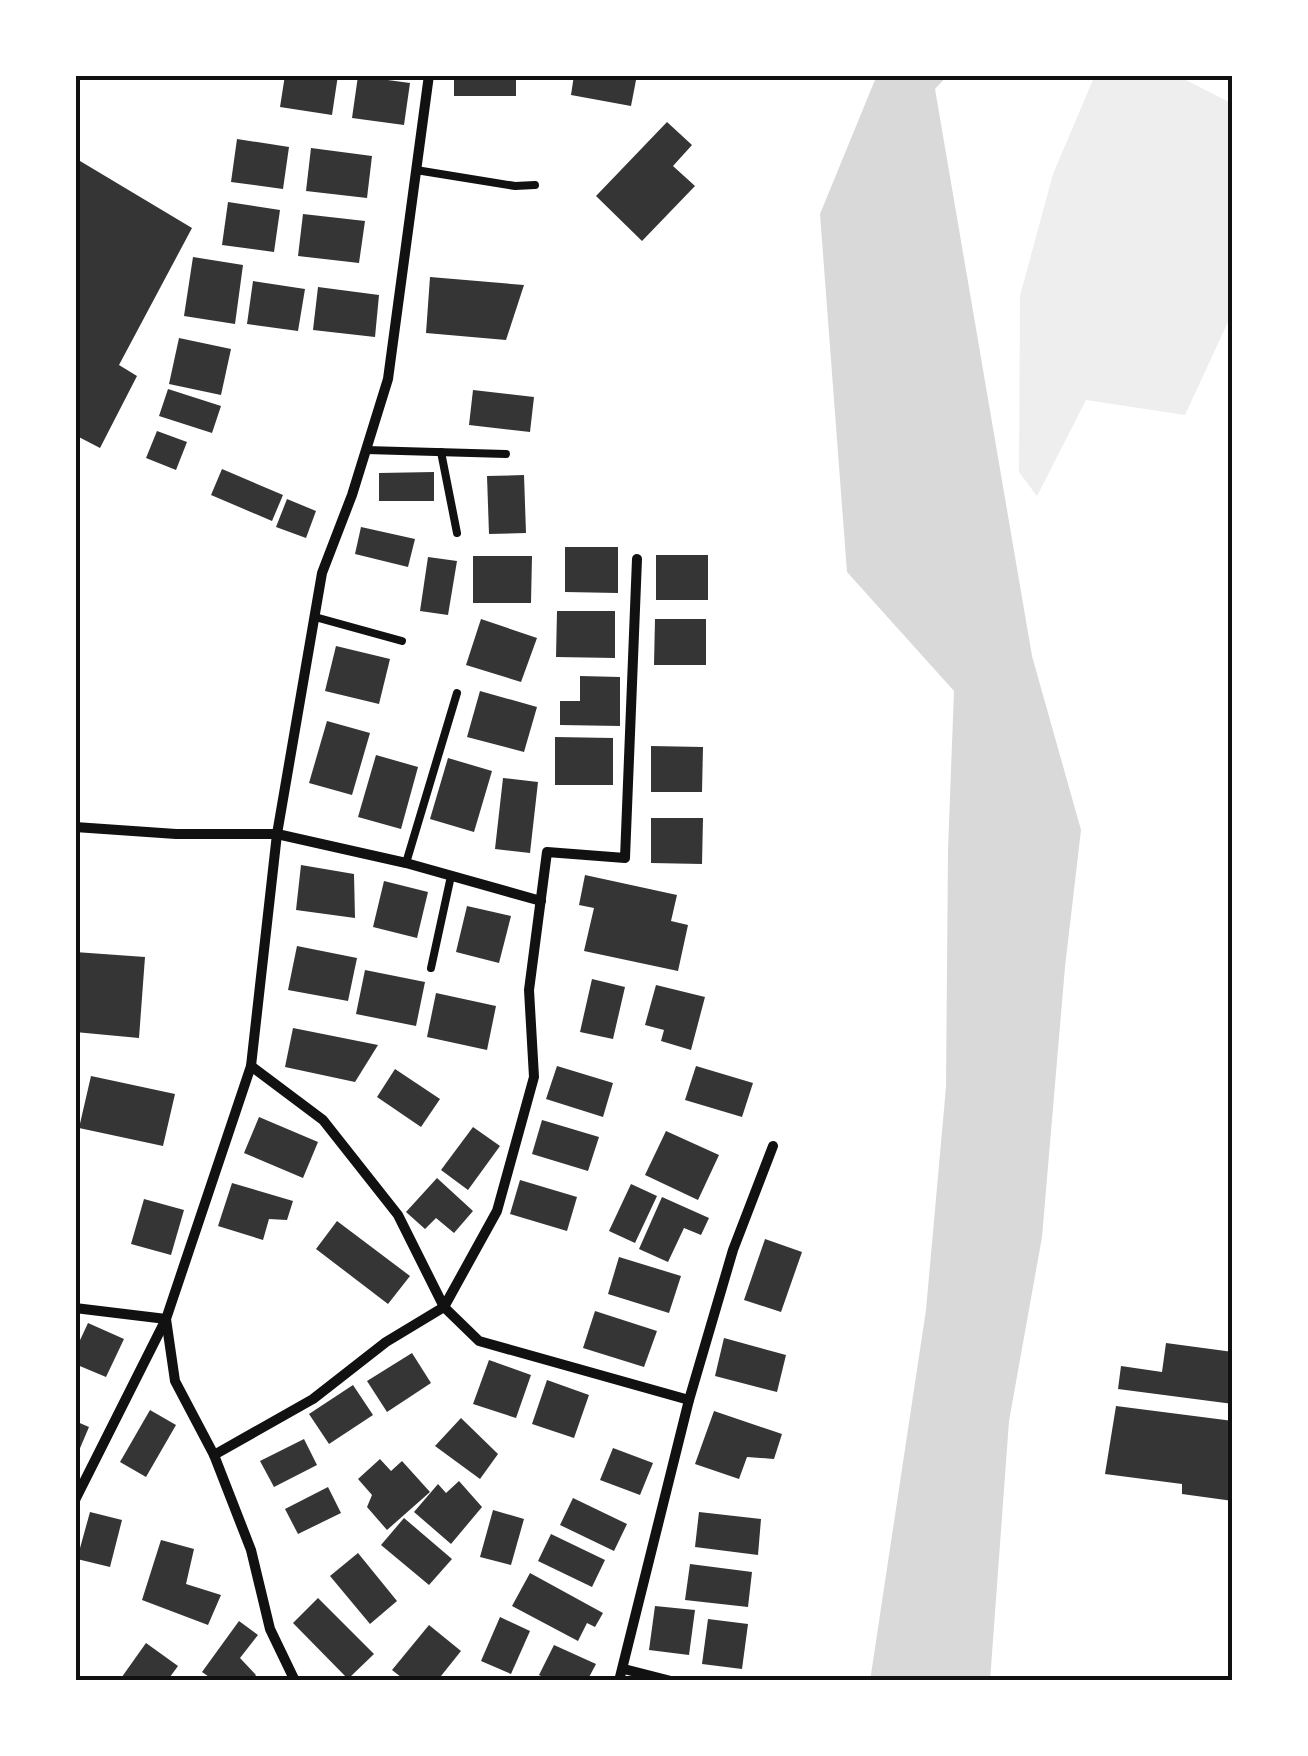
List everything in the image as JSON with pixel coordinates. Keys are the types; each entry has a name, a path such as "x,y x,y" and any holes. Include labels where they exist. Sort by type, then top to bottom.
{"street":[{"path":"75,1500 166,1319 251,1066 277,834 314,617 322,573 388,379 428,75"},
{"path":"214,1455 312,1399 386,1342 444,1308 496,1210 534,1077 529,990 547,852 625,858 637,559"},
{"path":"75,827 176,834 277,834 406,863 541,901"},
{"path":"251,1066 323,1120 398,1215 444,1308 479,1341 689,1400"},
{"path":"619,1681 689,1400 733,1250 773,1146"},
{"path":"75,1308 166,1319"},
{"path":"166,1319 176,1381 214,1455 251,1550 270,1629 295,1681"},
{"path":"624,1669 671,1681"}],"lane":[{"path":"416,170 515,186 535,185"},
{"path":"366,450 506,454"},
{"path":"441,452 458,533"},
{"path":"314,617 402,642"},
{"path":"406,863 458,692"},
{"path":"431,968 451,876"}],"shaded area":[{"path":"877,75 948,75 935,89 1032,656 1081,830 1042,1237 1009,1421 990,1681 870,1681 926,1310 946,1087 954,691 847,572 820,214"},
{"path":"1095,75 1176,75 1233,104 1233,311 1185,415 1086,400 1037,496 1019,472 1020,296 1053,174"}],"building":[{"path":"285,75 338,75 332,115 280,107"},
{"path":"454,75 516,75 516,96 454,96"},
{"path":"574,75 637,75 631,106 571,95"},
{"path":"358,76 410,83 404,125 352,118"},
{"path":"667,122 692,145 673,166 695,186 642,241 596,196"},
{"path":"237,139 289,147 283,189 231,182"},
{"path":"311,148 372,156 367,198 306,191"},
{"path":"75,158 192,228 119,365 137,376 100,448 75,435"},
{"path":"228,202 280,210 274,252 222,245"},
{"path":"303,214 365,221 359,263 298,256"},
{"path":"193,257 243,265 235,324 184,316"},
{"path":"430,277 524,285 506,340 426,333"},
{"path":"253,281 305,289 298,331 247,324"},
{"path":"318,287 379,295 375,337 313,330"},
{"path":"179,338 231,349 221,395 169,384"},
{"path":"168,389 221,406 212,433 159,416"},
{"path":"473,390 534,397 530,432 469,425"},
{"path":"157,431 187,442 176,470 146,458"},
{"path":"222,469 283,495 272,521 211,495"},
{"path":"434,472 434,501 379,501 379,473"},
{"path":"524,475 526,533 489,534 487,476"},
{"path":"287,499 316,511 306,538 276,527"},
{"path":"361,527 415,539 408,567 355,554"},
{"path":"565,547 618,547 618,593 565,592"},
{"path":"656,555 708,555 708,600 656,600"},
{"path":"473,556 532,556 531,603 473,603"},
{"path":"428,557 457,561 448,615 420,611"},
{"path":"557,611 615,611 615,658 556,657"},
{"path":"481,619 537,638 521,682 466,665"},
{"path":"655,619 706,619 706,665 654,665"},
{"path":"336,646 390,659 379,704 325,691"},
{"path":"580,676 620,677 620,726 560,725 560,701 580,701"},
{"path":"480,691 537,707 524,752 467,737"},
{"path":"327,721 370,733 352,795 309,783"},
{"path":"555,737 613,738 613,785 555,785"},
{"path":"651,746 703,747 702,792 651,792"},
{"path":"376,755 418,767 401,829 358,817"},
{"path":"448,758 492,771 474,832 430,819"},
{"path":"503,778 538,782 530,853 495,849"},
{"path":"651,818 703,818 702,864 651,863"},
{"path":"301,865 354,874 355,918 296,910"},
{"path":"585,875 677,895 671,921 688,925 678,971 584,951 594,908 579,905"},
{"path":"384,881 428,892 417,938 373,927"},
{"path":"467,906 511,916 499,963 456,952"},
{"path":"297,946 357,958 348,1001 288,990"},
{"path":"75,952 145,957 139,1038 75,1032"},
{"path":"365,970 425,982 416,1026 356,1014"},
{"path":"592,979 625,987 613,1039 580,1032"},
{"path":"656,985 705,997 691,1050 661,1041 664,1030 645,1025"},
{"path":"436,993 496,1006 487,1050 427,1037"},
{"path":"293,1028 378,1045 355,1082 285,1067"},
{"path":"557,1066 613,1083 603,1117 546,1099"},
{"path":"696,1066 753,1083 742,1117 685,1100"},
{"path":"395,1069 440,1099 421,1127 377,1097"},
{"path":"91,1076 175,1094 163,1146 79,1128"},
{"path":"259,1117 318,1142 303,1178 244,1153"},
{"path":"542,1120 599,1137 588,1171 532,1154"},
{"path":"473,1127 500,1146 468,1190 441,1170"},
{"path":"666,1131 719,1155 698,1200 645,1175"},
{"path":"437,1178 473,1211 454,1233 436,1218 425,1229 406,1212"},
{"path":"520,1180 577,1197 567,1231 510,1214"},
{"path":"232,1183 293,1201 287,1220 269,1219 263,1240 218,1226"},
{"path":"631,1184 657,1196 635,1243 609,1231"},
{"path":"662,1197 709,1218 701,1235 684,1228 668,1262 639,1249"},
{"path":"144,1199 184,1210 171,1255 131,1244"},
{"path":"337,1221 410,1276 388,1304 316,1249"},
{"path":"765,1239 802,1252 781,1312 744,1300"},
{"path":"619,1257 681,1276 669,1313 608,1294"},
{"path":"595,1311 657,1331 644,1367 583,1348"},
{"path":"88,1323 124,1339 106,1377 75,1364 75,1351"},
{"path":"724,1338 786,1355 777,1392 715,1376"},
{"path":"1166,1343 1233,1352 1233,1404 1118,1389 1121,1366 1162,1372"},
{"path":"412,1353 431,1383 387,1412 367,1381"},
{"path":"489,1360 531,1375 516,1418 473,1404"},
{"path":"547,1380 589,1395 574,1438 532,1424"},
{"path":"353,1385 373,1415 329,1444 309,1414"},
{"path":"1116,1406 1233,1421 1233,1501 1182,1494 1182,1484 1105,1474"},
{"path":"150,1410 176,1425 146,1477 120,1462"},
{"path":"714,1411 782,1434 774,1459 747,1457 739,1479 695,1464"},
{"path":"461,1418 498,1454 480,1479 435,1446"},
{"path":"75,1421 89,1427 75,1460"},
{"path":"304,1439 317,1465 274,1487 260,1461"},
{"path":"613,1448 653,1463 640,1495 600,1480"},
{"path":"380,1459 391,1471 402,1461 430,1492 387,1530 367,1507 372,1495 358,1479"},
{"path":"459,1481 482,1507 451,1544 414,1512 438,1484 446,1493"},
{"path":"328,1487 341,1513 298,1534 285,1509"},
{"path":"573,1498 627,1524 614,1551 560,1525"},
{"path":"493,1510 524,1519 511,1565 480,1557"},
{"path":"90,1512 122,1520 110,1567 77,1559"},
{"path":"699,1512 761,1519 758,1555 695,1547"},
{"path":"404,1518 452,1559 429,1585 381,1545"},
{"path":"551,1534 605,1560 592,1587 538,1561"},
{"path":"161,1540 194,1549 186,1584 221,1595 208,1625 142,1600"},
{"path":"358,1553 397,1601 370,1624 330,1576"},
{"path":"690,1564 752,1572 748,1607 685,1600"},
{"path":"530,1573 603,1613 595,1627 587,1623 578,1641 512,1606"},
{"path":"318,1598 374,1654 348,1679 293,1623"},
{"path":"655,1606 695,1610 689,1655 649,1650"},
{"path":"500,1617 530,1631 511,1674 481,1661"},
{"path":"708,1619 748,1624 742,1669 702,1664"},
{"path":"239,1621 258,1635 240,1658 256,1675 252,1681 215,1681 202,1672"},
{"path":"429,1625 461,1651 437,1681 406,1681 392,1670"},
{"path":"146,1643 178,1666 167,1681 119,1681"},
{"path":"554,1645 596,1664 587,1681 551,1681 539,1675"}]}
